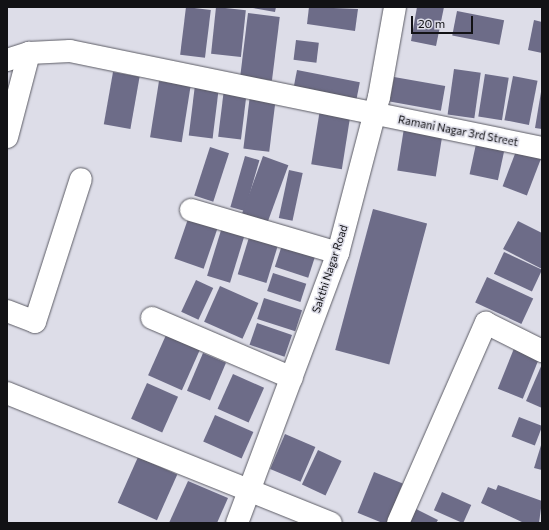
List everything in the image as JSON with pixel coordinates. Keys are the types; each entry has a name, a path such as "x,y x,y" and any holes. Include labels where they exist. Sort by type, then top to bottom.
{"street":[{"name":"Sakthi Nagar Road","path":"238,523 338,253 374,114 395,7"},
{"name":"Ramani Nagar 3rd Street","path":"7,60 29,53 70,51 542,148"},
{"path":"7,137 29,53"},
{"path":"7,311 35,322 81,179"},
{"path":"192,210 338,253"},
{"path":"152,318 292,378"},
{"path":"398,523 486,324 542,351"},
{"path":"7,393 251,489 330,523"}],"building":[{"path":"186,7 211,10 205,58 180,55"},
{"path":"216,7 246,10 241,57 211,54"},
{"path":"247,7 276,7 275,12"},
{"path":"309,7 358,9 355,31 307,24"},
{"path":"417,7 444,7 436,46 411,41"},
{"path":"457,11 504,20 499,45 452,36"},
{"path":"248,13 280,17 272,80 240,77"},
{"path":"534,20 542,22 542,53 528,50"},
{"path":"296,40 319,43 316,63 294,60"},
{"path":"454,69 481,73 474,118 448,115"},
{"path":"297,70 360,82 356,101 293,89"},
{"path":"113,72 140,77 130,129 104,124"},
{"path":"485,74 509,78 502,120 478,116"},
{"path":"513,76 538,81 529,125 504,120"},
{"path":"394,77 445,86 441,111 390,102"},
{"path":"159,81 191,86 182,142 150,137"},
{"path":"195,85 219,88 213,139 189,136"},
{"path":"224,89 247,92 241,139 218,137"},
{"path":"542,92 542,129 535,128"},
{"path":"250,95 276,98 269,152 243,149"},
{"path":"320,109 351,114 342,169 311,164"},
{"path":"404,128 443,134 436,177 397,170"},
{"path":"476,144 504,150 498,180 470,174"},
{"path":"518,146 542,155 527,195 503,186"},
{"path":"210,147 229,153 213,202 194,196"},
{"path":"245,156 259,160 245,211 230,207"},
{"path":"263,156 288,165 268,223 242,213"},
{"path":"289,170 303,173 293,221 279,218"},
{"path":"373,209 427,223 389,365 335,350"},
{"path":"189,216 218,226 204,269 174,259"},
{"path":"518,221 542,233 542,269 503,249"},
{"path":"222,227 245,234 230,283 207,276"},
{"path":"250,234 279,243 266,283 238,274"},
{"path":"282,245 315,256 308,278 275,267"},
{"path":"504,252 542,270 532,292 494,274"},
{"path":"273,273 306,284 300,302 267,291"},
{"path":"487,277 533,299 521,324 475,302"},
{"path":"196,280 213,288 198,320 181,312"},
{"path":"220,286 258,303 243,339 204,322"},
{"path":"264,298 302,310 295,331 257,319"},
{"path":"257,323 292,335 284,357 250,345"},
{"path":"166,335 200,350 182,390 148,375"},
{"path":"515,346 540,356 523,399 498,389"},
{"path":"203,353 226,363 210,401 187,391"},
{"path":"542,364 542,408 526,401"},
{"path":"233,374 264,388 249,423 218,409"},
{"path":"147,383 178,397 162,432 131,419"},
{"path":"215,415 253,432 242,459 203,441"},
{"path":"519,417 542,426 535,446 511,437"},
{"path":"285,434 315,447 301,482 270,469"},
{"path":"542,442 542,470 534,468"},
{"path":"318,450 342,461 326,495 302,484"},
{"path":"138,457 177,474 157,520 118,503"},
{"path":"374,472 403,484 387,523 383,523 358,513"},
{"path":"188,481 228,498 217,523 169,523"},
{"path":"498,485 542,501 539,523 524,523 481,503 488,487 496,490"},
{"path":"442,492 471,505 463,523 434,510"},
{"path":"416,509 438,520 436,523 410,523"}]}
